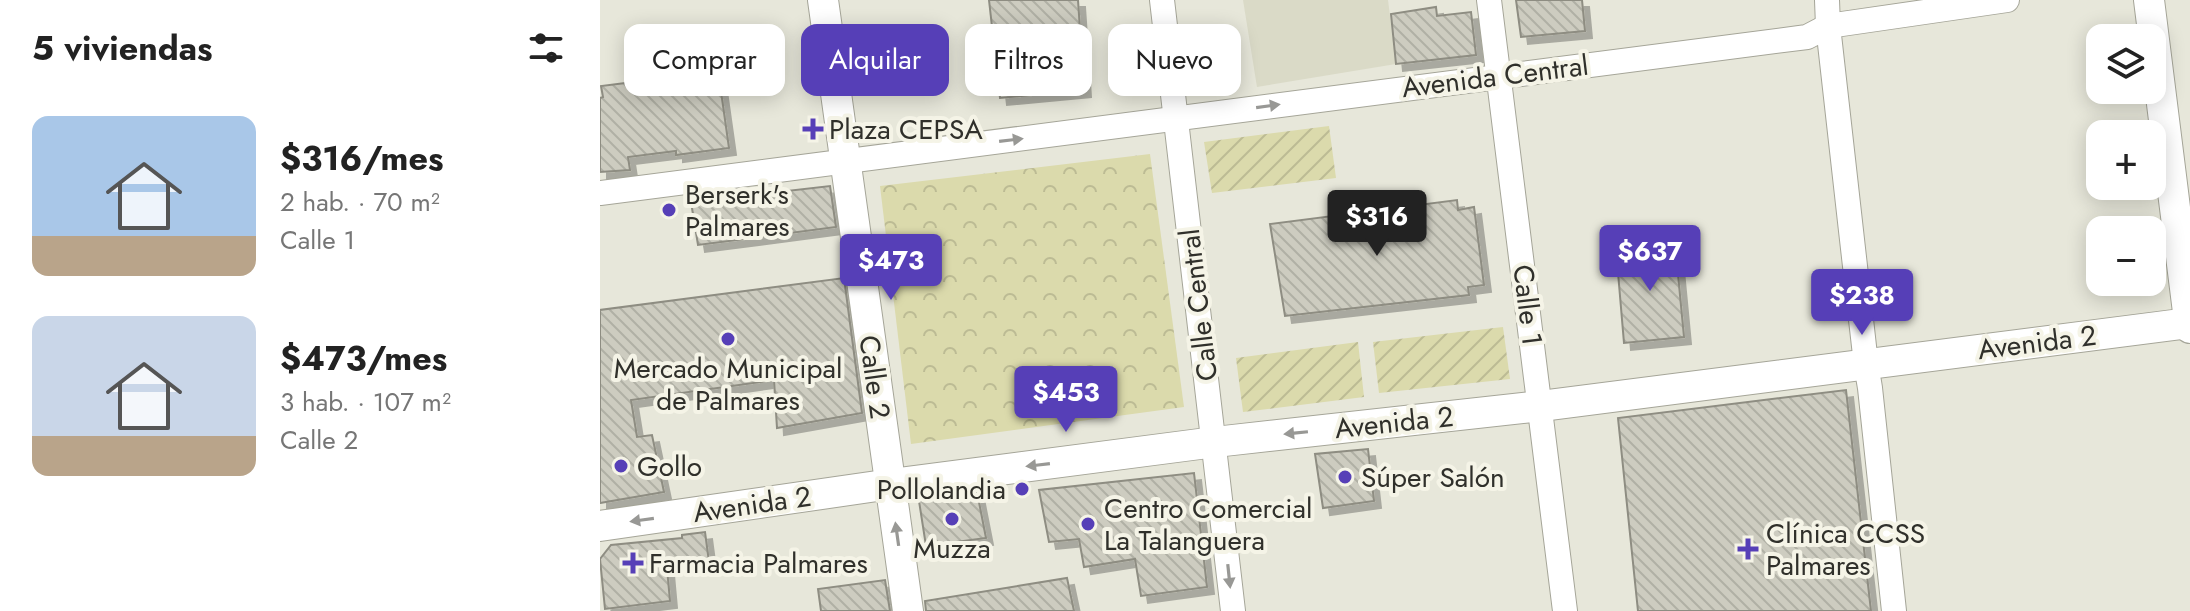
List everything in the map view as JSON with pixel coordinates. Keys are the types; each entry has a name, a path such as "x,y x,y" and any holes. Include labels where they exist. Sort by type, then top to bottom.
{"main road":[{"name":"Calle 2","path":"823,0 908,611"},
{"path":"2149,0 2190,326"},
{"name":"Avenida 2","path":"600,526 1215,442 1541,406 2190,326"}],"street":[{"name":"Calle Central","path":"1162,0 1233,611"},
{"name":"Calle 1","path":"1489,0 1565,611"},
{"path":"1827,0 1894,611"},
{"name":"Avenida Central","path":"600,193 1499,74 1807,37 1828,26 2007,0"}],"shaded area":[{"path":"1243,0 1388,0 1396,64 1257,87"}],"green space":[{"path":"1329,126 1336,178 1212,193 1204,142"},
{"path":"1150,154 1184,407 911,444 880,186"},
{"path":"1503,327 1510,379 1379,393 1373,342"},
{"path":"1358,342 1364,397 1243,412 1236,358"}],"building":[{"path":"989,0 1078,0 1080,24 992,24"},
{"path":"1516,0 1582,0 1585,31 1521,37"},
{"path":"1436,7 1437,16 1471,12 1476,55 1396,64 1391,14"},
{"path":"624,83 624,96 722,96 729,148 628,157 630,170 600,172 601,86"},
{"path":"830,186 836,227 698,245 691,202"},
{"path":"1457,200 1458,210 1474,207 1484,285 1468,287 1469,295 1285,316 1270,224"},
{"path":"1675,243 1684,337 1624,343 1616,249"},
{"name":"Mercado Municipal de Palmares","path":"844,278 862,413 777,428 774,380 631,400 637,437 652,435 664,492 600,503 600,310"},
{"name":"Clínica CCSS Palmares","path":"1846,390 1871,611 1638,611 1618,418"},
{"path":"1368,449 1374,501 1323,508 1315,454"},
{"path":"1194,473 1207,587 1141,596 1135,559 1084,567 1079,539 1049,542 1039,490"},
{"name":"Muzza","path":"977,492 986,538 926,546 919,501"},
{"path":"705,532 709,562 667,568 670,601 605,609 600,559 611,545 682,538 682,535"},
{"path":"1067,578 1074,611 926,611 925,601"},
{"path":"885,580 890,611 821,611 818,589"}],"place":[{"name":"Plaza CEPSA","path":"813,129"},
{"name":"Berserk's Palmares","path":"669,210"},
{"name":"Mercado Municipal de Palmares","path":"728,339"},
{"name":"Gollo","path":"621,466"},
{"name":"Súper Salón","path":"1345,477"},
{"name":"Pollolandia","path":"1022,489"},
{"name":"Muzza","path":"952,519"},
{"name":"Centro Comercial La Talanguera","path":"1088,524"},
{"name":"Clínica CCSS Palmares","path":"1748,549"},
{"name":"Farmacia Palmares","path":"633,563"}]}
